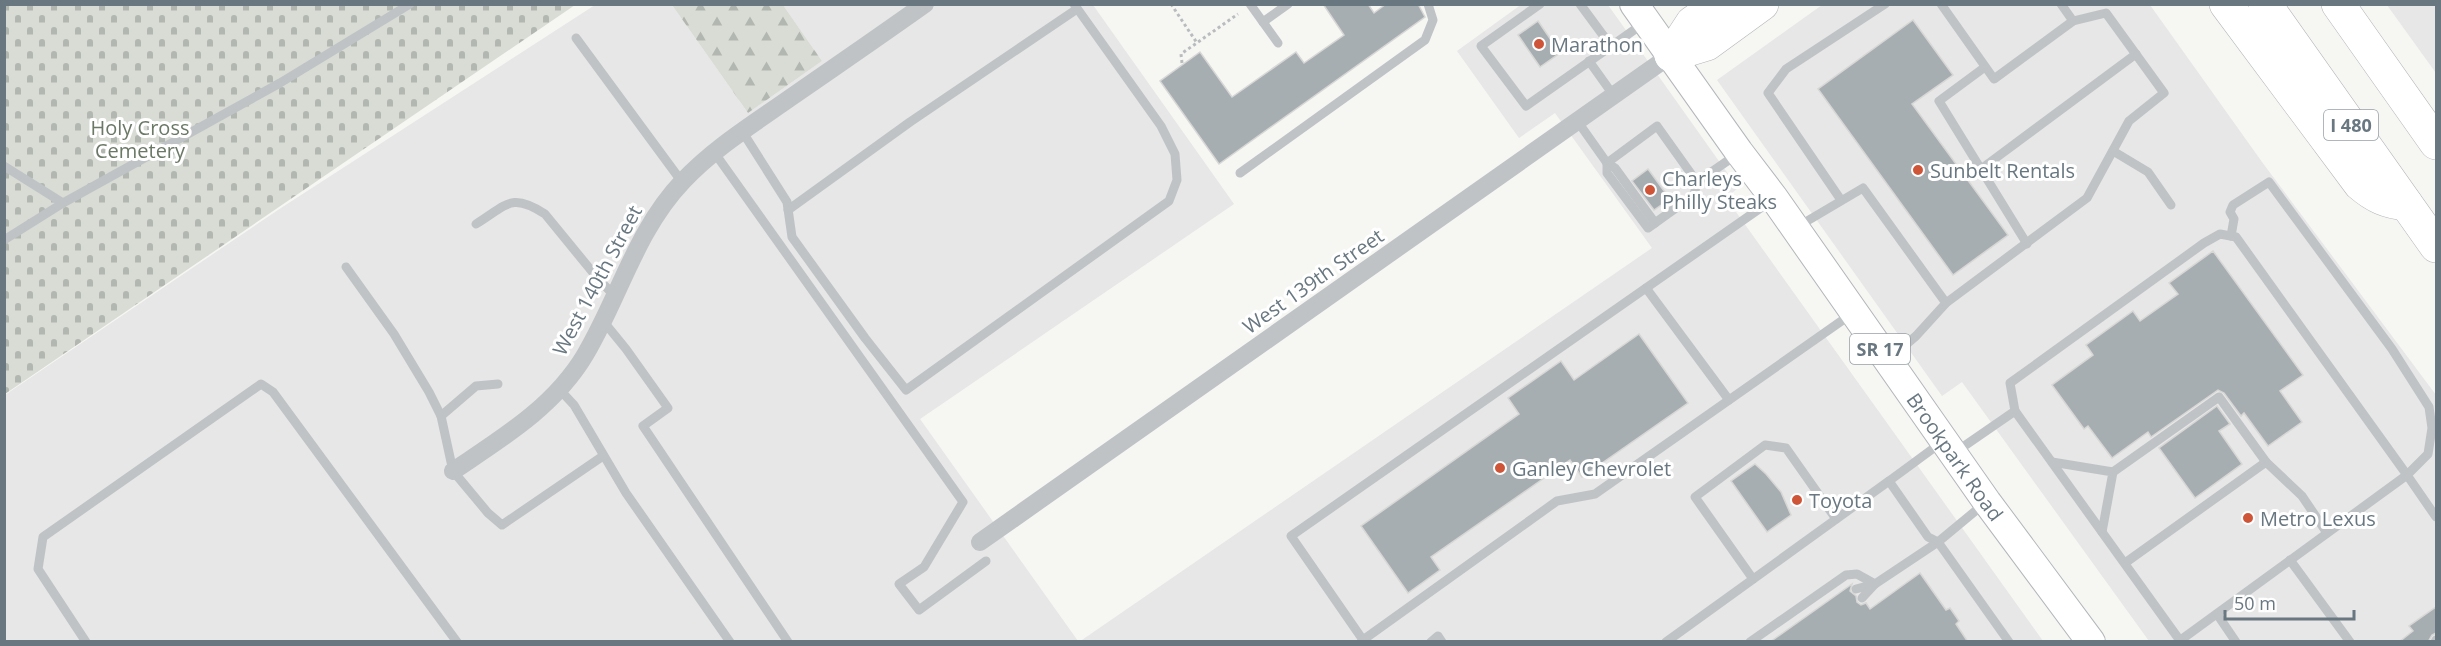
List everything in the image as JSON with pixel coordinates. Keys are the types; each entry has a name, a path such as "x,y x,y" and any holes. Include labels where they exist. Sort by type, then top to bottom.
{"highway":[{"path":"1671,55 1692,23 1719,4"},
{"path":"1671,55 1707,44 1762,4"},
{"path":"2226,4 2361,184 2373,195 2385,201 2406,204"},
{"name":"I 480","path":"2265,4 2436,246"},
{"name":"I 480","path":"2338,4 2436,143"}],"main road":[{"name":"Brookpark Road","path":"1640,13 1774,198 1987,502 2091,642"}],"street":[{"name":"West 140th Street","path":"453,471 517,427 560,390 584,357 604,322 651,222 682,182 714,152 913,8"},
{"name":"West 139th Street","path":"980,543 1671,55"}],"lane":[{"path":"4,240 63,202 280,83 410,4"},
{"path":"1250,4 1278,43"},
{"path":"1263,22 1288,4"},
{"path":"1240,172 1425,40 1433,20 1428,4"},
{"path":"1540,4 1481,46 1526,106 1611,46 1640,13"},
{"path":"1580,4 1611,46"},
{"path":"1841,200 1768,93 1786,69 1885,4"},
{"path":"1888,360 1916,336 1946,303 2087,198 2129,121 2164,93 2106,13 2073,21 1994,79 1941,4"},
{"path":"2061,4 2073,21"},
{"path":"742,131 787,202 788,210 792,237 865,338 906,390 1169,201 1177,180 1175,154 1161,126 1075,7 788,210"},
{"path":"576,38 682,182"},
{"path":"1981,170 2136,54"},
{"path":"1589,61 1614,96"},
{"path":"1985,67 1939,101 2027,244"},
{"path":"1578,122 1607,163 1607,173 1648,228 1694,195 1697,182 1739,152"},
{"path":"1607,163 1657,126 1697,182"},
{"path":"2113,151 2148,172 2172,205"},
{"path":"714,152 963,502 924,567 899,584 919,610 986,561"},
{"path":"4,166 63,202"},
{"path":"2231,236 2234,219 2230,212 2233,205 2270,182 2392,349 2429,407 2432,428 2428,454 2407,475 2180,641 2015,411 2010,383 2204,243 2220,234 2236,237 2407,475 2436,517"},
{"path":"1795,228 1863,188 1946,303"},
{"path":"1774,198 1291,536 1362,641 1557,501 1595,494 1854,312"},
{"path":"476,224 514,201 523,201 533,206 544,214 615,296"},
{"path":"346,267 394,334 441,416 453,471 488,513 502,525 603,456"},
{"path":"1646,288 1729,400"},
{"path":"604,322 668,408 643,426 788,642"},
{"path":"86,642 38,569 43,537 261,384 273,392 457,642"},
{"path":"441,416 466,392 476,386 498,384"},
{"path":"560,390 574,405 626,493 730,642"},
{"path":"2102,532 2113,472 2219,397 2266,462 2302,496 2327,533"},
{"path":"1666,642 1889,481 2015,411"},
{"path":"1752,579 1695,497 1765,445 1786,448 1836,519"},
{"path":"2052,462 2113,472"},
{"path":"2125,563 2266,462"},
{"path":"1889,481 1928,537 1938,542 2009,642"},
{"path":"1862,598 1875,584 1938,542 1987,502"},
{"path":"2290,560 2350,642"},
{"path":"1750,642 1846,575 1857,574 1875,584"},
{"path":"1856,589 1875,584"},
{"path":"2217,614 2236,642"},
{"path":"1431,642 1438,636 1442,642"}],"path":[{"path":"1171,4 1197,43"},
{"path":"1182,63 1181,54 1238,14"}],"shaded area":[{"path":"1522,4 1608,5 1738,188 1726,198 2043,641 1079,642 1652,248 1555,113 1519,138 1457,51"},
{"path":"595,5 672,5 748,113 822,61 783,5 1093,5 1234,204 920,419 1078,641 5,642 5,395 281,208"},
{"path":"1822,5 2150,5 2262,162 2436,395 2436,641 2149,641 1962,382 1942,396 1717,80"},
{"path":"2387,5 2436,5 2436,73"}],"green space":[{"name":"Holy Cross Cemetery","path":"5,5 575,5 5,394"},
{"path":"672,5 783,5 822,61 748,113"}],"building":[{"path":"1323,4 1368,4 1374,13 1386,4 1418,4 1425,17 1219,164 1160,81 1200,52 1232,97 1296,52 1304,63 1344,35"},
{"name":"Sunbelt Rentals","path":"1913,20 1953,75 1912,104 2008,235 1953,275 1818,89"},
{"name":"Marathon","path":"1538,21 1560,53 1540,67 1518,35"},
{"name":"Charleys Philly Steaks","path":"1648,169 1670,199 1654,210 1632,181"},
{"path":"2213,251 2303,375 2280,391 2302,422 2268,446 2244,413 2241,416 2224,393 2218,390 2151,437 2148,432 2112,458 2088,426 2084,429 2052,385 2093,355 2086,345 2133,311 2140,321 2178,294 2169,283"},
{"name":"Ganley Chevrolet","path":"1639,334 1688,403 1582,477 1570,460 1431,557 1440,570 1408,593 1361,526 1519,414 1508,398 1561,361 1574,380"},
{"path":"2217,406 2230,424 2219,431 2242,464 2195,498 2159,448"},
{"path":"1755,464 1781,492 1791,515 1767,532 1731,481"},
{"path":"1920,573 1946,610 1950,608 1959,621 1956,624 1968,642 1770,642 1852,584 1850,591 1856,596 1857,602 1861,605 1866,603 1870,609"},
{"path":"2436,607 2436,633 2428,642 2399,642 2413,631 2409,626"}],"place":[{"name":"Marathon","path":"1539,44"},
{"name":"Sunbelt Rentals","path":"1918,170"},
{"name":"Charleys Philly Steaks","path":"1650,190"},
{"name":"Ganley Chevrolet","path":"1500,468"},
{"name":"Toyota","path":"1797,500"},
{"name":"Metro Lexus","path":"2248,518"}]}
